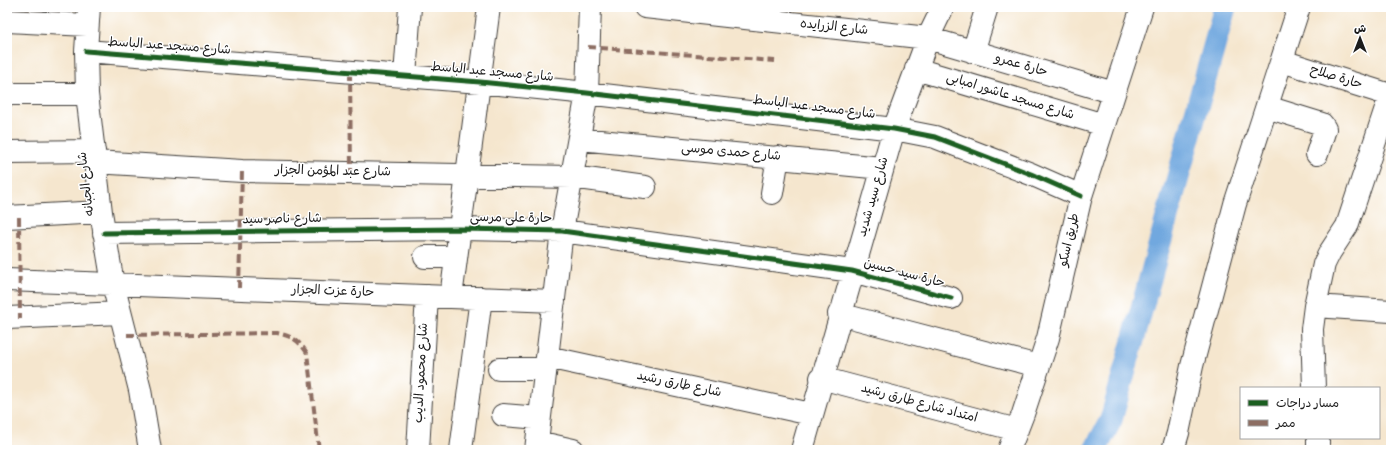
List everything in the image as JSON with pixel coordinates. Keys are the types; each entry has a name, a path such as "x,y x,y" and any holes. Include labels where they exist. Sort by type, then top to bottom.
{"street":[{"path":"405,76 410,7"},
{"path":"451,297 489,7"},
{"path":"573,450 536,446 562,231 587,93 590,7"},
{"name":"شارع الزرايده","path":"645,7 928,38"},
{"name":"شارع سيد شديد","path":"802,450 839,314 894,129 928,38 943,7"},
{"path":"973,52 987,7"},
{"name":"طريق اسكو","path":"1013,440 1048,338 1081,196 1142,7"},
{"path":"1173,450 1192,366 1233,212 1299,7"},
{"path":"7,21 88,16"},
{"name":"شارع الجبانه","path":"88,16 86,51 87,94 102,222 113,284 140,390 150,450"},
{"name":"حارة عمرو","path":"928,38 1114,93"},
{"name":"شارع مسجد عبد الباسط","path":"86,51 480,82 894,129 935,137 1031,174 1081,196"},
{"name":"حارة صلاح","path":"1282,62 1391,94"},
{"name":"شارع مسجد عاشور امبابى","path":"916,69 1104,125"},
{"path":"7,94 87,94"},
{"path":"1314,387 1312,352 1315,306 1324,264 1347,226 1391,94"},
{"path":"1267,107 1324,126 1317,154"},
{"name":"شارع حمدى موسى","path":"579,139 882,168"},
{"name":"شارع عبد المؤمن الجزار","path":"7,152 94,156 242,171 572,177 646,187"},
{"path":"772,194 778,157"},
{"name":"شارع ناصر سيد","path":"7,217 102,222 460,229"},
{"name":"حارة على مرسى","path":"460,229 562,231 852,271"},
{"path":"426,257 456,257"},
{"name":"حارة سيد حسين","path":"852,271 951,298"},
{"name":"حارة عزت الجزار","path":"7,280 554,301"},
{"name":"شارع محمود الديب","path":"418,450 427,296"},
{"path":"461,450 481,298"},
{"path":"1315,306 1391,311"},
{"path":"7,318 120,313"},
{"path":"839,314 1038,366"},
{"name":"شارع طارق رشيد","path":"499,369 546,363 811,414"},
{"name":"امتداد شارع طارق رشيد","path":"821,378 1013,440"},
{"path":"503,415 539,418"},
{"path":"1318,439 1318,450"}],"waterway":[{"path":"1095,450 1111,420 1225,7"}],"marked path":[{"path":"588,47 775,61"},
{"path":"350,72 351,173"},
{"path":"239,288 242,171"},
{"path":"19,217 20,319"},
{"path":"127,335 277,333 294,339 307,353 319,450"}],"cycle path":[{"path":"86,51 480,82 894,129 935,137 1031,174 1081,196"},
{"path":"104,233 460,229 562,231 852,271 951,298"}]}
